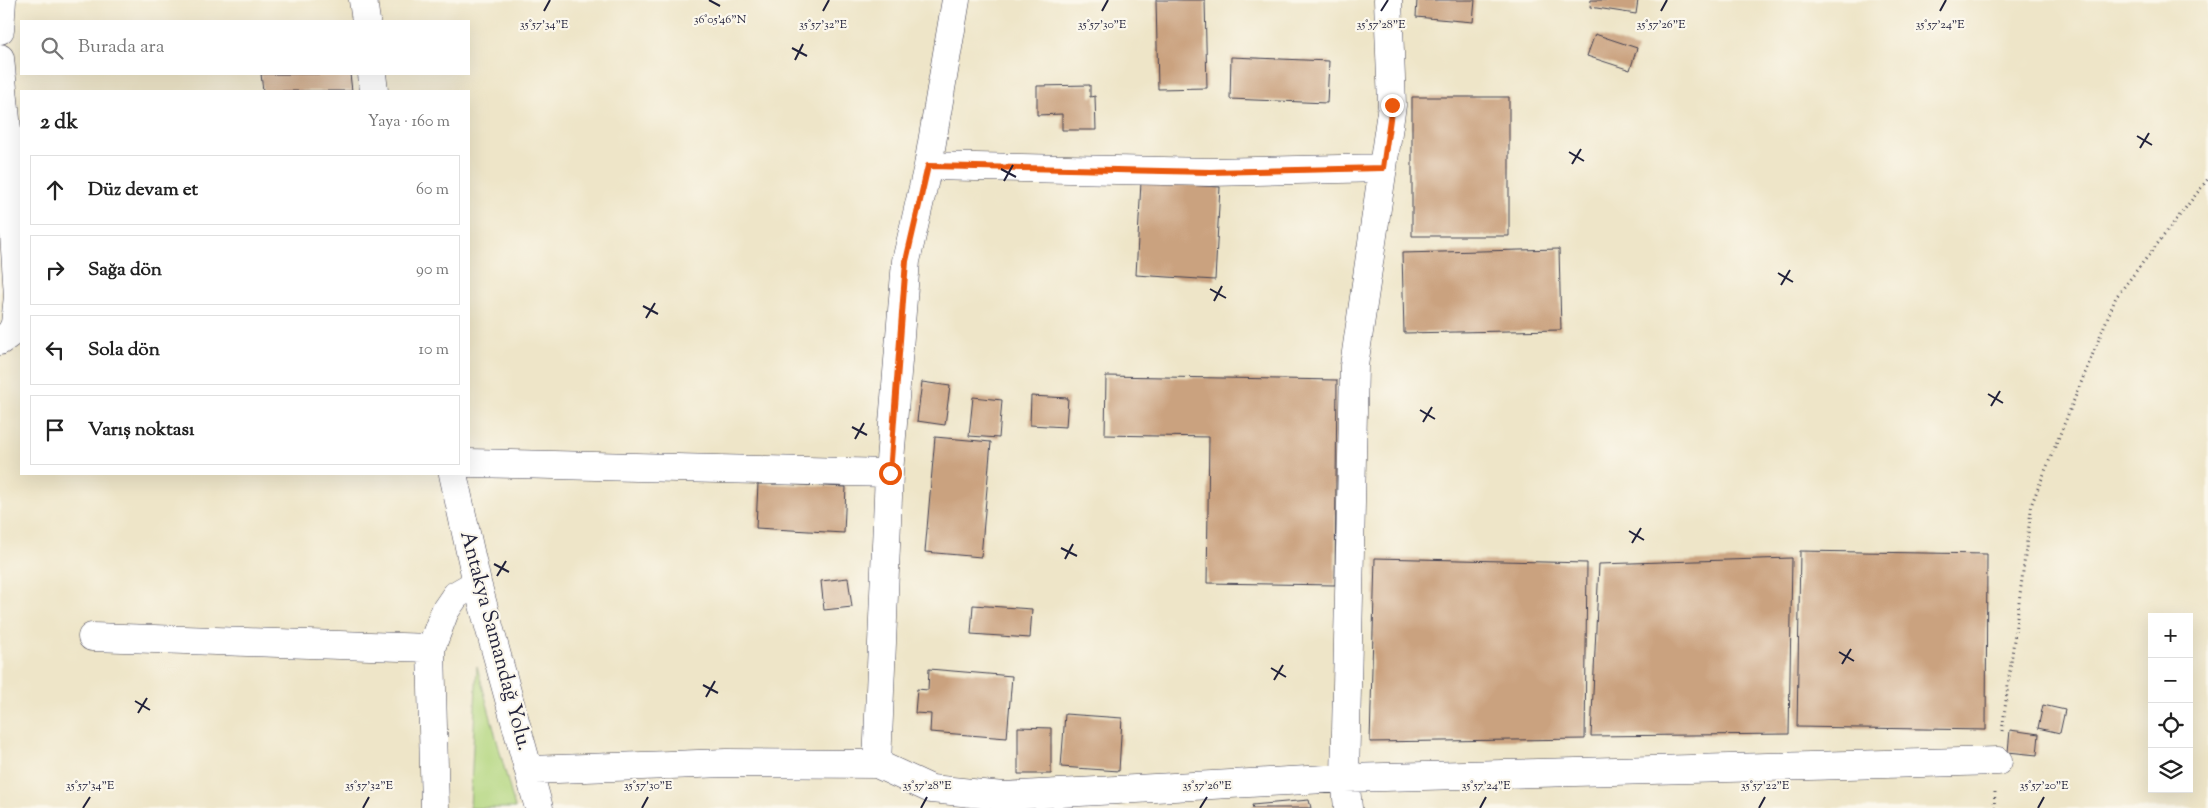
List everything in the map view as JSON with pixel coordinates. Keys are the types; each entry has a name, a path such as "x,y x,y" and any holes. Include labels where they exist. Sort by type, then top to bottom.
{"street":[{"path":"0,30 2,0"},
{"path":"363,0 366,20"},
{"path":"877,764 890,473 906,261 928,166 956,0"},
{"path":"1348,808 1345,778 1354,366 1392,105 1388,0"},
{"path":"0,58 17,211 18,296 15,324 11,333 0,341"},
{"path":"372,75 374,90"},
{"path":"928,166 1210,172 1383,168"},
{"path":"470,463 890,473"},
{"name":"Antakya Samandağ Yolu.","path":"453,475 476,583 539,808"},
{"path":"435,808 431,648 450,603 456,595 476,583"},
{"path":"92,637 431,648"},
{"path":"529,770 726,763 877,764 931,789 1003,796 1345,778 1998,761"}],"path":[{"path":"1998,761 2032,503 2116,297 2208,179"}],"green space":[{"path":"477,666 515,808 470,808"}],"building":[{"path":"1156,0 1205,0 1207,88 1158,89"},
{"path":"1417,0 1475,0 1473,22 1416,17"},
{"path":"1591,0 1638,0 1636,14 1590,7"},
{"path":"1595,34 1637,48 1630,70 1587,56"},
{"path":"1231,57 1329,61 1327,103 1230,99"},
{"path":"261,75 350,75 352,90 263,90"},
{"path":"1090,85 1090,97 1095,96 1096,130 1062,130 1062,114 1037,115 1037,86"},
{"path":"1412,97 1509,97 1509,236 1412,236"},
{"path":"1141,182 1220,187 1215,280 1136,275"},
{"path":"1559,249 1561,330 1404,333 1402,253"},
{"path":"1106,376 1337,380 1335,585 1207,583 1209,437 1105,435"},
{"path":"922,382 950,386 945,425 917,421"},
{"path":"1031,396 1068,398 1066,427 1030,425"},
{"path":"973,397 1002,400 999,438 969,436"},
{"path":"935,437 991,442 981,557 925,552"},
{"path":"758,483 846,487 844,533 756,528"},
{"path":"1800,551 1987,554 1986,730 1797,727"},
{"path":"1375,558 1587,563 1585,739 1370,742"},
{"path":"1792,558 1789,734 1591,736 1599,564"},
{"path":"848,578 852,607 824,610 821,581"},
{"path":"973,605 1032,609 1030,638 971,634"},
{"path":"929,669 1012,676 1007,738 930,732 931,714 915,713 917,689 928,690"},
{"path":"2043,705 2065,710 2060,733 2038,728"},
{"path":"1065,714 1122,718 1119,771 1061,767"},
{"path":"1018,727 1051,728 1051,774 1018,774"},
{"path":"2010,730 2039,734 2037,755 2008,752"},
{"path":"1309,800 1311,808 1253,808 1252,805"}],"route":[{"path":"890,473 906,261 928,166 1210,172 1383,168 1392,105"}]}
